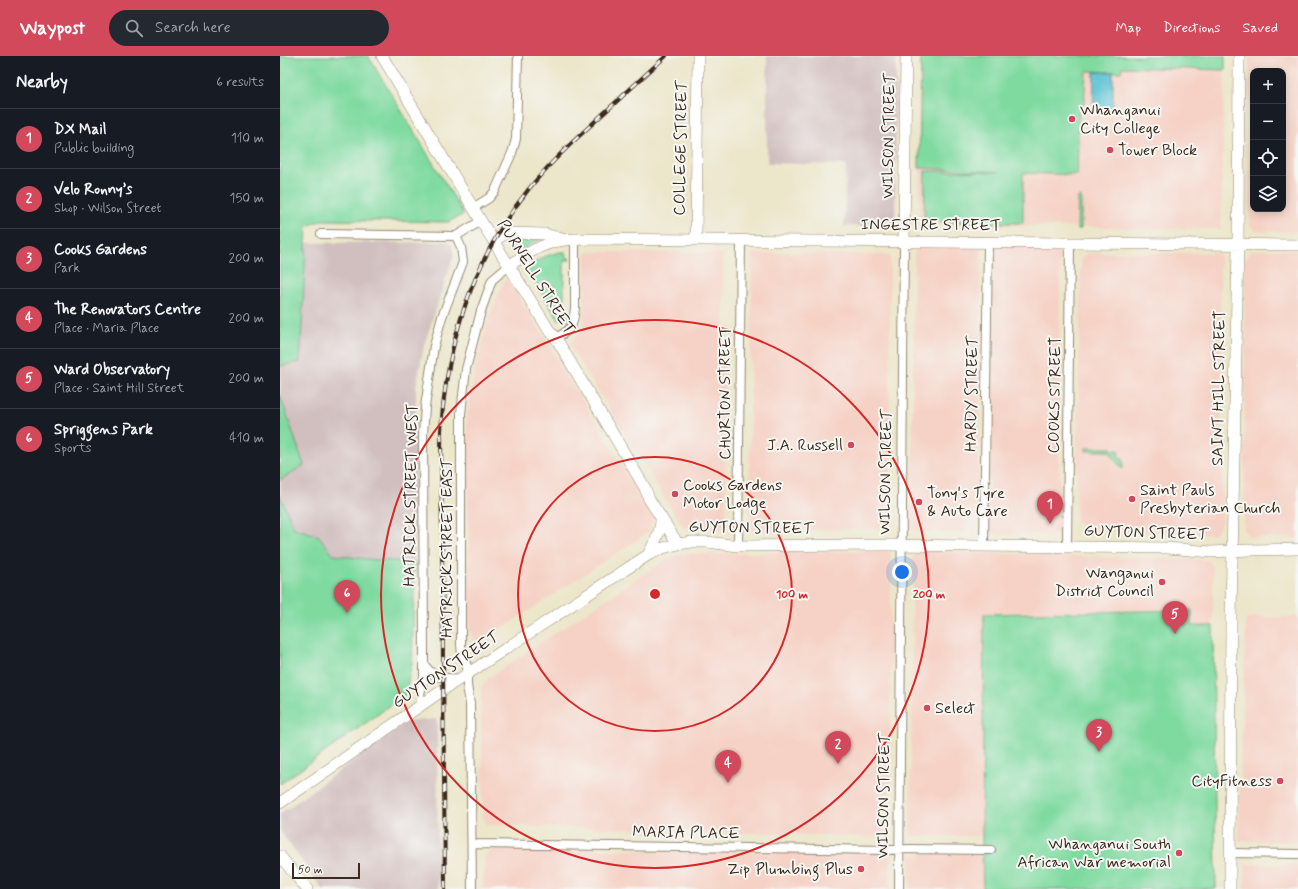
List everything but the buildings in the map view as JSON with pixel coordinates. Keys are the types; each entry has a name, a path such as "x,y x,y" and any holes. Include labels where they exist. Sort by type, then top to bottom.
{"main road":[{"name":"PURNELL STREET","path":"382,56 481,221 510,265 549,330 556,338 645,488 649,499 678,544"},
{"name":"COLLEGE STREET","path":"696,240 698,56"},
{"name":"WILSON STREET","path":"904,241 906,56"},
{"name":"SAINT HILL STREET","path":"1230,889 1232,551 1238,245 1239,56"},
{"name":"INGESTRE STREET","path":"494,241 506,233 545,234 563,239"},
{"name":"INGESTRE STREET","path":"510,265 537,247 563,239 1298,245"},
{"path":"648,555 659,534 661,517"},
{"name":"GUYTON STREET","path":"280,803 422,704 648,555 678,544 707,542 738,546 1168,548 1212,552 1298,550"},
{"path":"280,856 307,889"}],"street":[{"path":"474,208 495,191 512,153 516,139 518,56"},
{"path":"321,234 456,236 481,221"},
{"name":"HATRICK STREET WEST","path":"422,704 420,694 424,677 423,435 425,407 434,346 444,311 463,262 461,247 456,236"},
{"path":"556,338 568,331 572,326 574,319 575,239"},
{"name":"CHURTON STREET","path":"738,546 740,240"},
{"name":"WILSON STREET","path":"899,889 904,241"},
{"name":"HARDY STREET","path":"984,546 988,242"},
{"name":"COOKS STREET","path":"1067,547 1070,242"},
{"name":"HATRICK STREET EAST","path":"472,889 470,704 463,677 467,666 462,654 461,645 461,413 466,369 481,311 492,280 510,265"},
{"path":"424,664 430,672 438,677 463,677"},
{"name":"MARIA PLACE","path":"472,844 991,850"},
{"path":"1230,853 1298,854"}],"shaded area":[{"path":"767,56 896,56 895,227 844,226 846,165 767,163"},
{"name":"Whanganui City College","path":"921,56 1225,56 1221,229 919,224"},
{"path":"1249,56 1298,56 1298,232 1256,231 1250,225"},
{"path":"448,242 452,246 454,255 424,345 416,387 415,562 376,560 333,555 319,536 294,528 280,495 280,366 300,362 306,243"},
{"path":"997,245 1055,246 1060,251 1059,531 1056,534 992,534 988,529 994,248"},
{"path":"919,246 981,248 978,528 975,533 917,532 912,528 914,251"},
{"path":"1252,250 1298,250 1298,538 1249,537 1244,530 1245,260"},
{"path":"590,252 723,253 726,529 684,529 569,344 581,332 583,325 586,254"},
{"path":"752,253 890,255 890,528 749,530"},
{"path":"1088,253 1216,253 1220,256 1222,521 1217,531 1213,534 1086,530 1076,521 1081,259"},
{"path":"507,280 512,284 654,518 650,531 481,642 473,639 470,631 467,416 476,365 489,317 504,282"},
{"path":"889,551 891,554 890,832 887,837 486,825 483,816 481,688 488,678 667,559 678,555"},
{"path":"919,551 1208,560 1213,567 1213,626 1192,626 1192,610 984,614 982,836 910,836 913,560 914,555"},
{"path":"1252,617 1298,617 1298,842 1238,841 1246,619"},
{"path":"437,719 438,889 322,889 280,831 280,814 406,722"},
{"path":"494,849 887,852 891,858 891,889 483,889 484,859 488,852"},
{"path":"983,853 983,889 910,889 910,854"},
{"path":"1245,864 1298,864 1298,889 1245,889"}],"green space":[{"path":"280,56 368,56 464,214 448,222 322,220 307,226 300,362 280,366"},
{"path":"921,56 1225,56 1225,70 1122,67 1121,72 1086,71 1084,105 1079,105 1077,175 1023,173 1023,223 924,222 925,171 999,172 919,168"},
{"path":"1078,197 1081,197 1081,229 1077,229"},
{"path":"509,237 542,238 517,251"},
{"path":"565,252 566,257 570,260 564,260 564,311 569,312 567,319 561,317 559,321 528,270 537,261 552,254"},
{"path":"280,395 304,465 280,480"},
{"path":"1086,448 1111,448 1112,450 1118,450 1119,458 1123,458 1123,468 1122,469 1109,451 1086,451"},
{"path":"280,495 294,528 319,536 333,555 376,560 415,562 412,663 405,695 280,784"},
{"path":"1192,610 1192,626 1213,626 1216,889 983,889 984,614"}],"water":[{"path":"1094,72 1113,72 1113,109 1093,109"}],"railway":[{"path":"445,889 441,431 444,398 456,335 466,304 492,245 528,190 564,150 666,56"}],"place":[{"name":"Whanganui City College","path":"1072,119"},
{"name":"Tower Block","path":"1110,150"},
{"name":"J.A. Russell","path":"851,445"},
{"name":"Cooks Gardens Motor Lodge","path":"675,494"},
{"name":"Saint Pauls Presbyterian Church","path":"1132,499"},
{"name":"Tony's Tyre & Auto Care","path":"919,502"},
{"name":"DX Mail","path":"1050,524"},
{"name":"Wanganui District Council","path":"1162,582"},
{"name":"Spriggens Park","path":"347,613"},
{"name":"Ward Observatory","path":"1175,634"},
{"name":"Select","path":"927,708"},
{"name":"Cooks Gardens","path":"1099,752"},
{"name":"Velo Ronny’s","path":"838,764"},
{"name":"CityFitness","path":"1280,781"},
{"name":"The Renovators Centre","path":"728,783"},
{"name":"Whanganui South African War memorial","path":"1179,853"},
{"name":"Zip Plumbing Plus","path":"861,869"}]}
